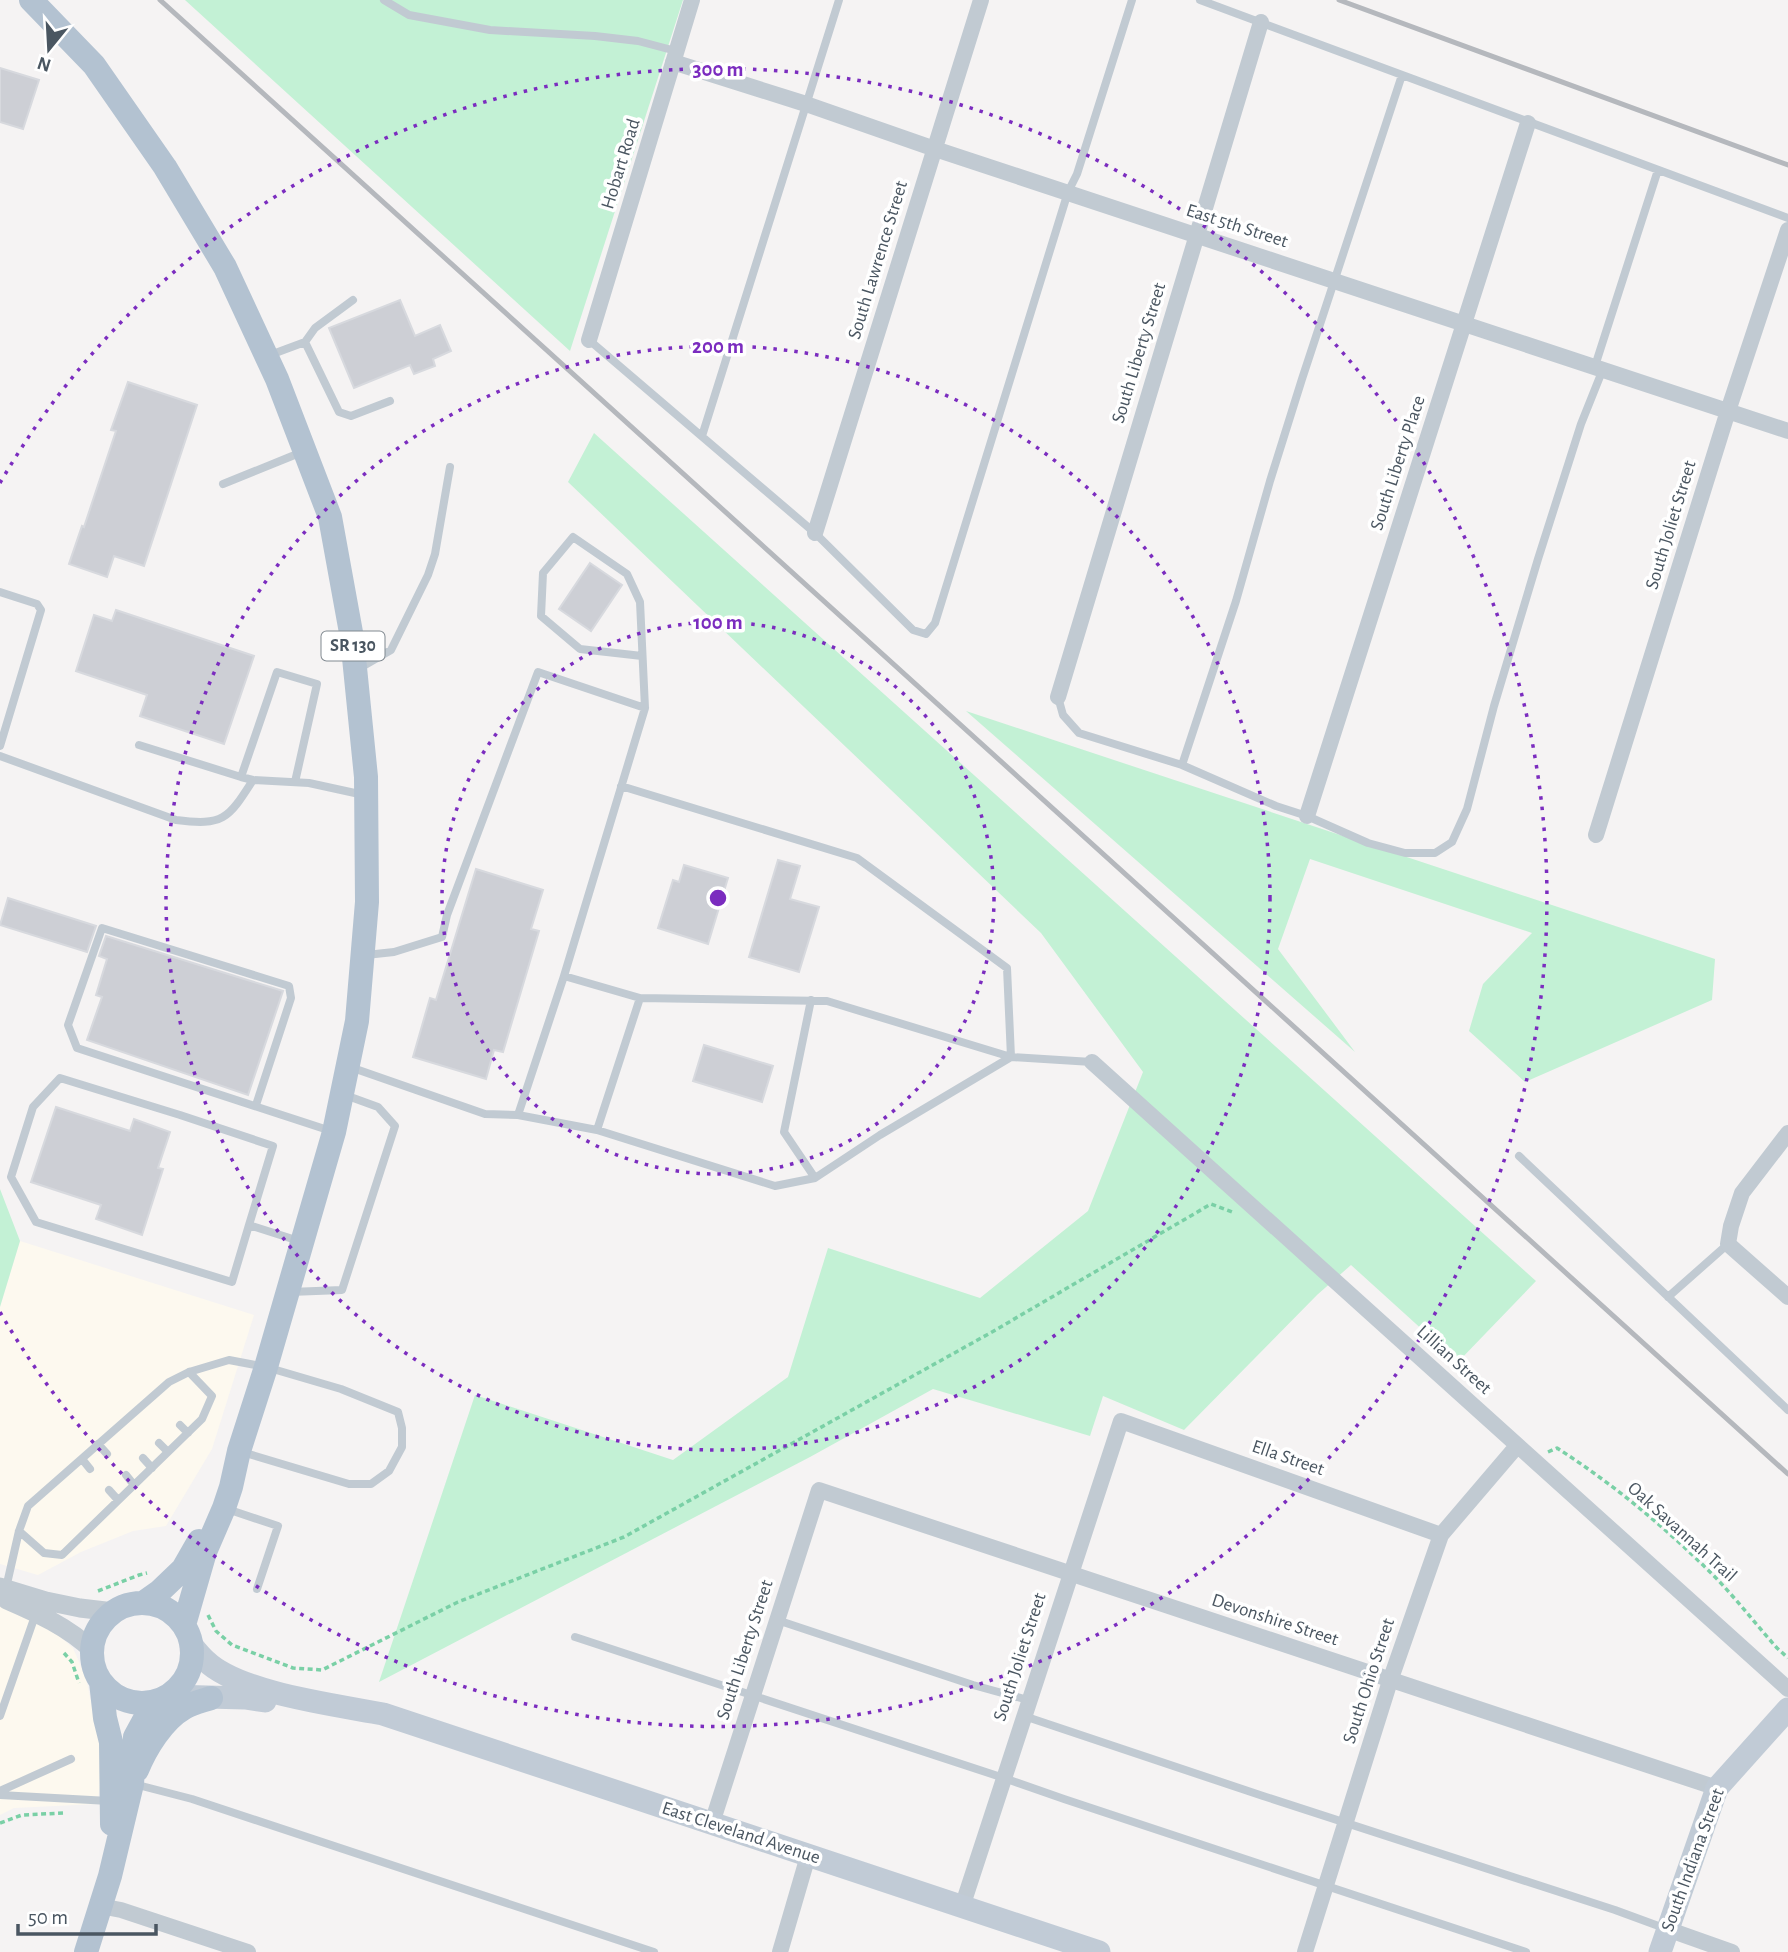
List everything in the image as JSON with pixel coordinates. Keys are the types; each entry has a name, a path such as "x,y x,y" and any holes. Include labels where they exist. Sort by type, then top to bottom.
{"main road":[{"name":"SR 130","path":"31,0 94,65 165,167 225,267 278,379 330,517 352,638 366,777 367,902 357,1021 334,1132 239,1451"},
{"path":"132,1784 135,1737 151,1711 180,1686 188,1673 192,1659 188,1635 205,1552 224,1508 239,1451"},
{"path":"142,1603 160,1591 183,1569 203,1534 239,1451"},
{"path":"110,1876 111,1742 105,1718 90,1683 94,1667 92,1650 95,1635 103,1622 114,1612 128,1605 142,1603 158,1606 173,1614 188,1635"},
{"name":"East Cleveland Avenue","path":"188,1635 207,1663 240,1682 294,1697 383,1714 1100,1952"},
{"path":"90,1683 125,1700 139,1703 162,1699"},
{"path":"86,1952 110,1876 132,1784 142,1758 168,1721 185,1707 211,1698"},
{"name":"East Cleveland Avenue","path":"162,1699 244,1698 304,1708 383,1714"},
{"name":"South Indiana Street","path":"1660,1952 1717,1788 1788,1709"}],"street":[{"name":"Hobart Road","path":"589,340 692,0"},
{"name":"South Lawrence Street","path":"814,533 981,0"},
{"name":"South Liberty Street","path":"1058,697 1261,22"},
{"name":"East 5th Street","path":"675,57 935,149 1788,431"},
{"name":"South Liberty Place","path":"1307,816 1528,123"},
{"name":"South Joliet Street","path":"1596,835 1728,411 1788,229"},
{"name":"Lillian Street","path":"1092,1062 1788,1689"},
{"path":"1788,1133 1742,1193 1728,1244 1788,1297"},
{"name":"South Joliet Street","path":"962,1907 1121,1421"},
{"name":"Ella Street","path":"1121,1421 1441,1535"},
{"name":"South Ohio Street","path":"1304,1952 1390,1681 1441,1535 1517,1447"},
{"name":"South Liberty Street","path":"712,1823 819,1490"},
{"name":"Devonshire Street","path":"819,1490 1717,1788"},
{"path":"2,1590 80,1608 114,1612"},
{"path":"2,1590 81,1640 92,1650"},
{"path":"780,1952 808,1856"},
{"path":"100,1906 121,1910 247,1952"},
{"path":"1667,1929 1732,1952"}],"lane":[{"path":"384,0 409,15 490,30 638,41 675,57"},
{"path":"702,436 839,0"},
{"path":"589,340 814,533 913,630 926,634 935,623 1068,192 1077,174 1132,0"},
{"path":"1200,0 1788,218"},
{"path":"1182,765 1236,601 1270,481 1402,75"},
{"path":"1058,697 1063,715 1079,733 1182,765 1368,843 1405,853 1435,853 1452,842 1467,809 1494,706 1658,170"},
{"path":"267,356 305,342 315,328 353,300"},
{"path":"305,342 339,412 351,416 390,401"},
{"path":"223,484 305,451"},
{"path":"355,671 391,650 428,575 435,554 450,467"},
{"path":"518,1115 564,976 645,708 640,602 627,574 573,537 543,573 541,616 580,649 642,656"},
{"path":"0,592 37,604 41,610 0,746"},
{"path":"241,776 277,672 317,684 295,782"},
{"path":"363,955 394,952 442,937 447,915 538,672 645,708"},
{"path":"139,745 253,780 309,783 366,796"},
{"path":"0,756 176,820 201,823 224,818 235,808 253,780"},
{"path":"621,786 857,858 1007,968 1011,1057"},
{"path":"256,1105 291,998 289,986 102,928 68,1026 77,1048 334,1132"},
{"path":"564,976 640,998 827,1001 1011,1057 1092,1062"},
{"path":"597,1130 640,998"},
{"path":"811,1000 784,1132 815,1178"},
{"path":"347,1066 485,1114 518,1115 597,1130 775,1186 815,1178 880,1135 1011,1057"},
{"path":"60,1078 273,1146 249,1225 232,1282 36,1222 11,1177 33,1107 60,1078"},
{"path":"287,1293 342,1290 395,1126 378,1107 341,1093"},
{"path":"1519,1156 1788,1410"},
{"path":"249,1225 302,1242"},
{"path":"1668,1297 1728,1244"},
{"path":"2,1590 28,1506 169,1382 189,1372 229,1360 266,1367 341,1389 398,1412 402,1429 401,1447 389,1471 370,1484 349,1484 239,1451"},
{"path":"19,1531 44,1553 62,1555 202,1419 212,1396 189,1372"},
{"path":"153,1396 161,1404"},
{"path":"134,1413 142,1422"},
{"path":"180,1425 188,1433"},
{"path":"117,1428 125,1437"},
{"path":"159,1443 168,1452"},
{"path":"98,1444 107,1454"},
{"path":"143,1458 152,1468"},
{"path":"82,1459 90,1469"},
{"path":"126,1475 134,1485"},
{"path":"109,1490 118,1500"},
{"path":"224,1508 278,1526 257,1589"},
{"path":"0,1716 36,1613"},
{"path":"777,1619 973,1685 1026,1708 1264,1796 1667,1929"},
{"path":"575,1637 1526,1952"},
{"path":"0,1793 71,1759"},
{"path":"132,1784 192,1799 654,1952"},
{"path":"0,1793 112,1801"}],"path":[{"path":"206,1612 216,1631 232,1645 293,1668 322,1670 458,1602 624,1537 992,1332 1211,1204 1236,1214"},
{"name":"Oak Savannah Trail","path":"1542,1453 1557,1448 1638,1508 1706,1568 1788,1658"},
{"path":"88,1594 139,1575 156,1572"},
{"path":"60,1648 90,1683"},
{"path":"0,1823 22,1815 84,1812 88,1799"}],"shaded area":[{"path":"20,1241 254,1315 212,1449 166,1526 133,1531 81,1552 38,1575 0,1564 0,1307"},
{"path":"0,1606 48,1626 73,1648 86,1678 104,1764 97,1804 14,1808 0,1815"}],"green space":[{"path":"185,0 683,0 570,351"},
{"path":"594,433 1536,1281 1458,1362 1351,1265 1317,1295 1184,1430 1103,1396 1090,1436 933,1389 810,1457 379,1682 475,1395 673,1460 788,1377 828,1248 980,1298 1088,1211 1143,1072 1041,933 568,482"},
{"path":"966,711 1715,959 1712,1000 1525,1082 1469,1031 1483,984 1532,933 1310,859 1278,949 1355,1052"},
{"path":"0,1189 20,1241 0,1307"}],"building":[{"path":"0,68 39,80 23,129 0,122"},
{"path":"400,300 415,336 440,325 451,351 433,359 435,366 414,374 410,365 354,388 329,328"},
{"path":"128,382 197,405 144,566 114,556 107,577 69,564 116,431 111,430"},
{"path":"590,563 622,585 591,631 559,609"},
{"path":"116,610 254,656 224,744 140,716 147,695 76,671 94,615 112,621"},
{"path":"778,860 800,866 790,899 819,907 799,972 749,957"},
{"path":"684,865 728,878 708,944 658,928 673,880 679,882"},
{"path":"476,869 543,890 531,929 539,931 503,1052 494,1050 486,1079 413,1057 430,998 436,1000"},
{"path":"8,898 96,926 87,952 0,925"},
{"path":"106,936 283,991 248,1095 87,1040 102,997 96,995 107,959 99,956"},
{"path":"704,1045 773,1066 762,1102 693,1081"},
{"path":"56,1107 130,1131 134,1119 170,1132 158,1168 163,1169 142,1235 96,1219 101,1205 31,1182"}],"railway":[{"path":"160,0 1788,1474"},
{"path":"1339,0 1788,165"}]}
